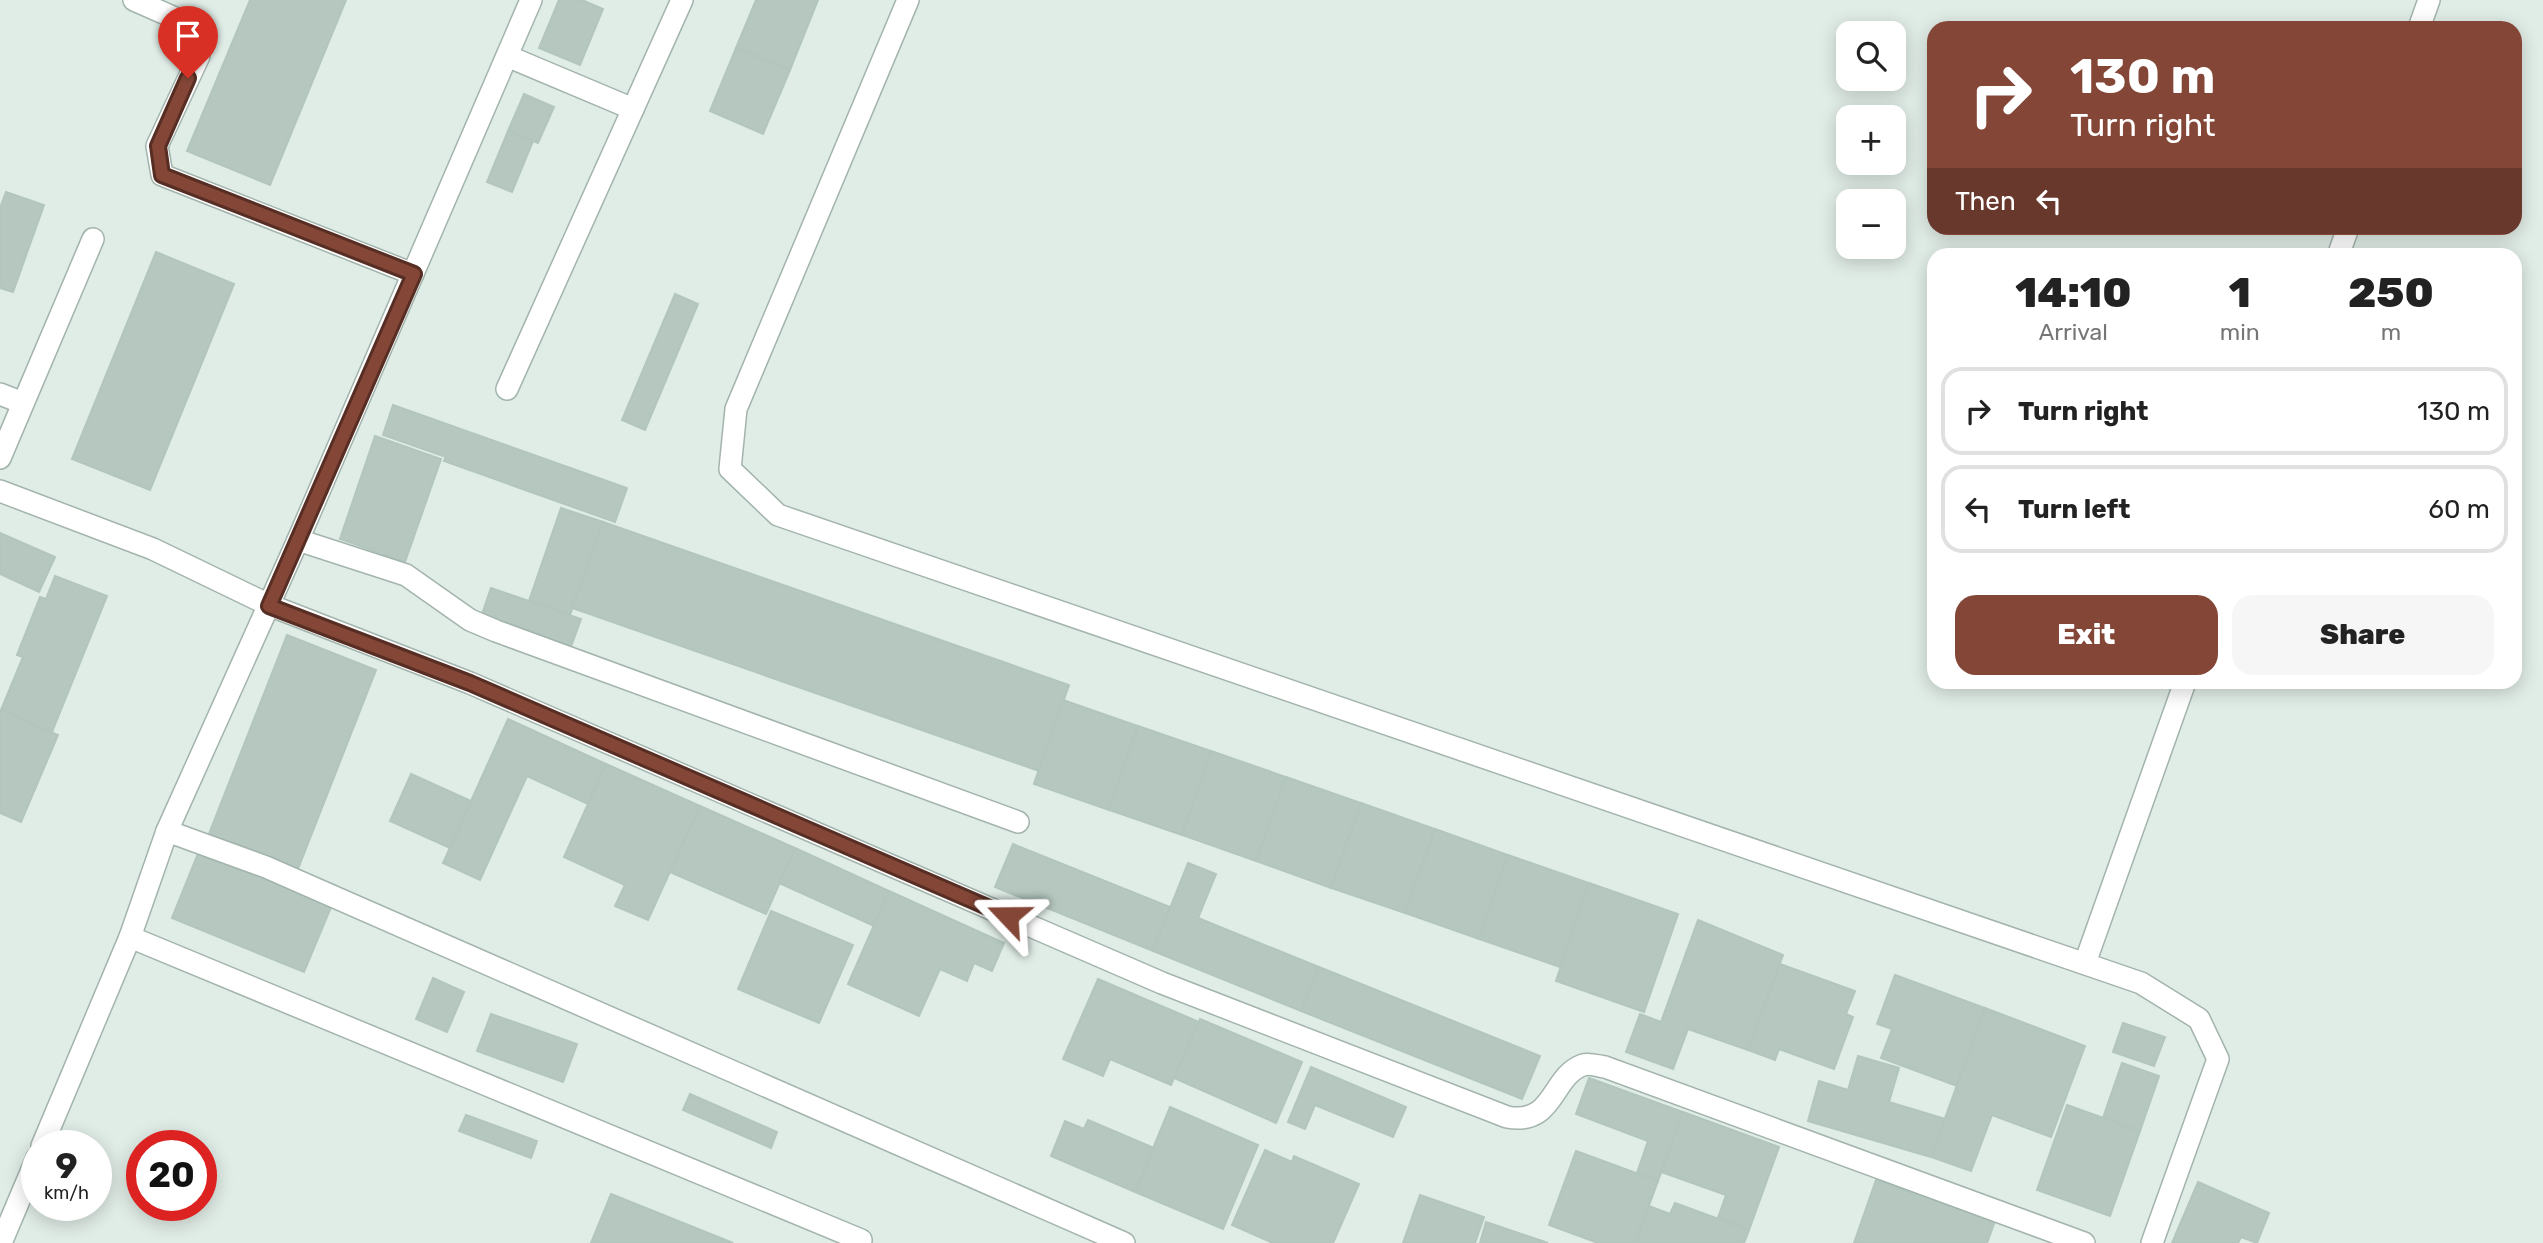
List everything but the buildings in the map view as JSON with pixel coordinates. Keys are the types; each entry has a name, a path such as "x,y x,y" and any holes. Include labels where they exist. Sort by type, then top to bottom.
{"lane":[{"path":"134,0 193,26 199,56 158,146 162,175 414,274"},
{"path":"49,1130 130,937 167,831 298,540 531,0"},
{"path":"507,389 682,0"},
{"path":"908,0 736,410 730,470 778,515 2141,983 2199,1019 2218,1059 2152,1243"},
{"path":"2422,21 2429,0"},
{"path":"507,56 633,109"},
{"path":"0,458 93,239"},
{"path":"0,394 23,403"},
{"path":"0,491 153,549 269,606 470,683 1162,983 1507,1117 1520,1120 1537,1113 1551,1103 1574,1070 1586,1064 1605,1067 2084,1243"},
{"path":"298,540 406,575 470,620 496,631 1018,822"},
{"path":"2085,964 2183,689"},
{"path":"167,831 265,867 1124,1243"},
{"path":"130,937 861,1240"},
{"path":"1,1243 21,1196"}],"route":[{"path":"188,78 158,146 162,175 414,274 269,606 470,683 1008,916"}]}
